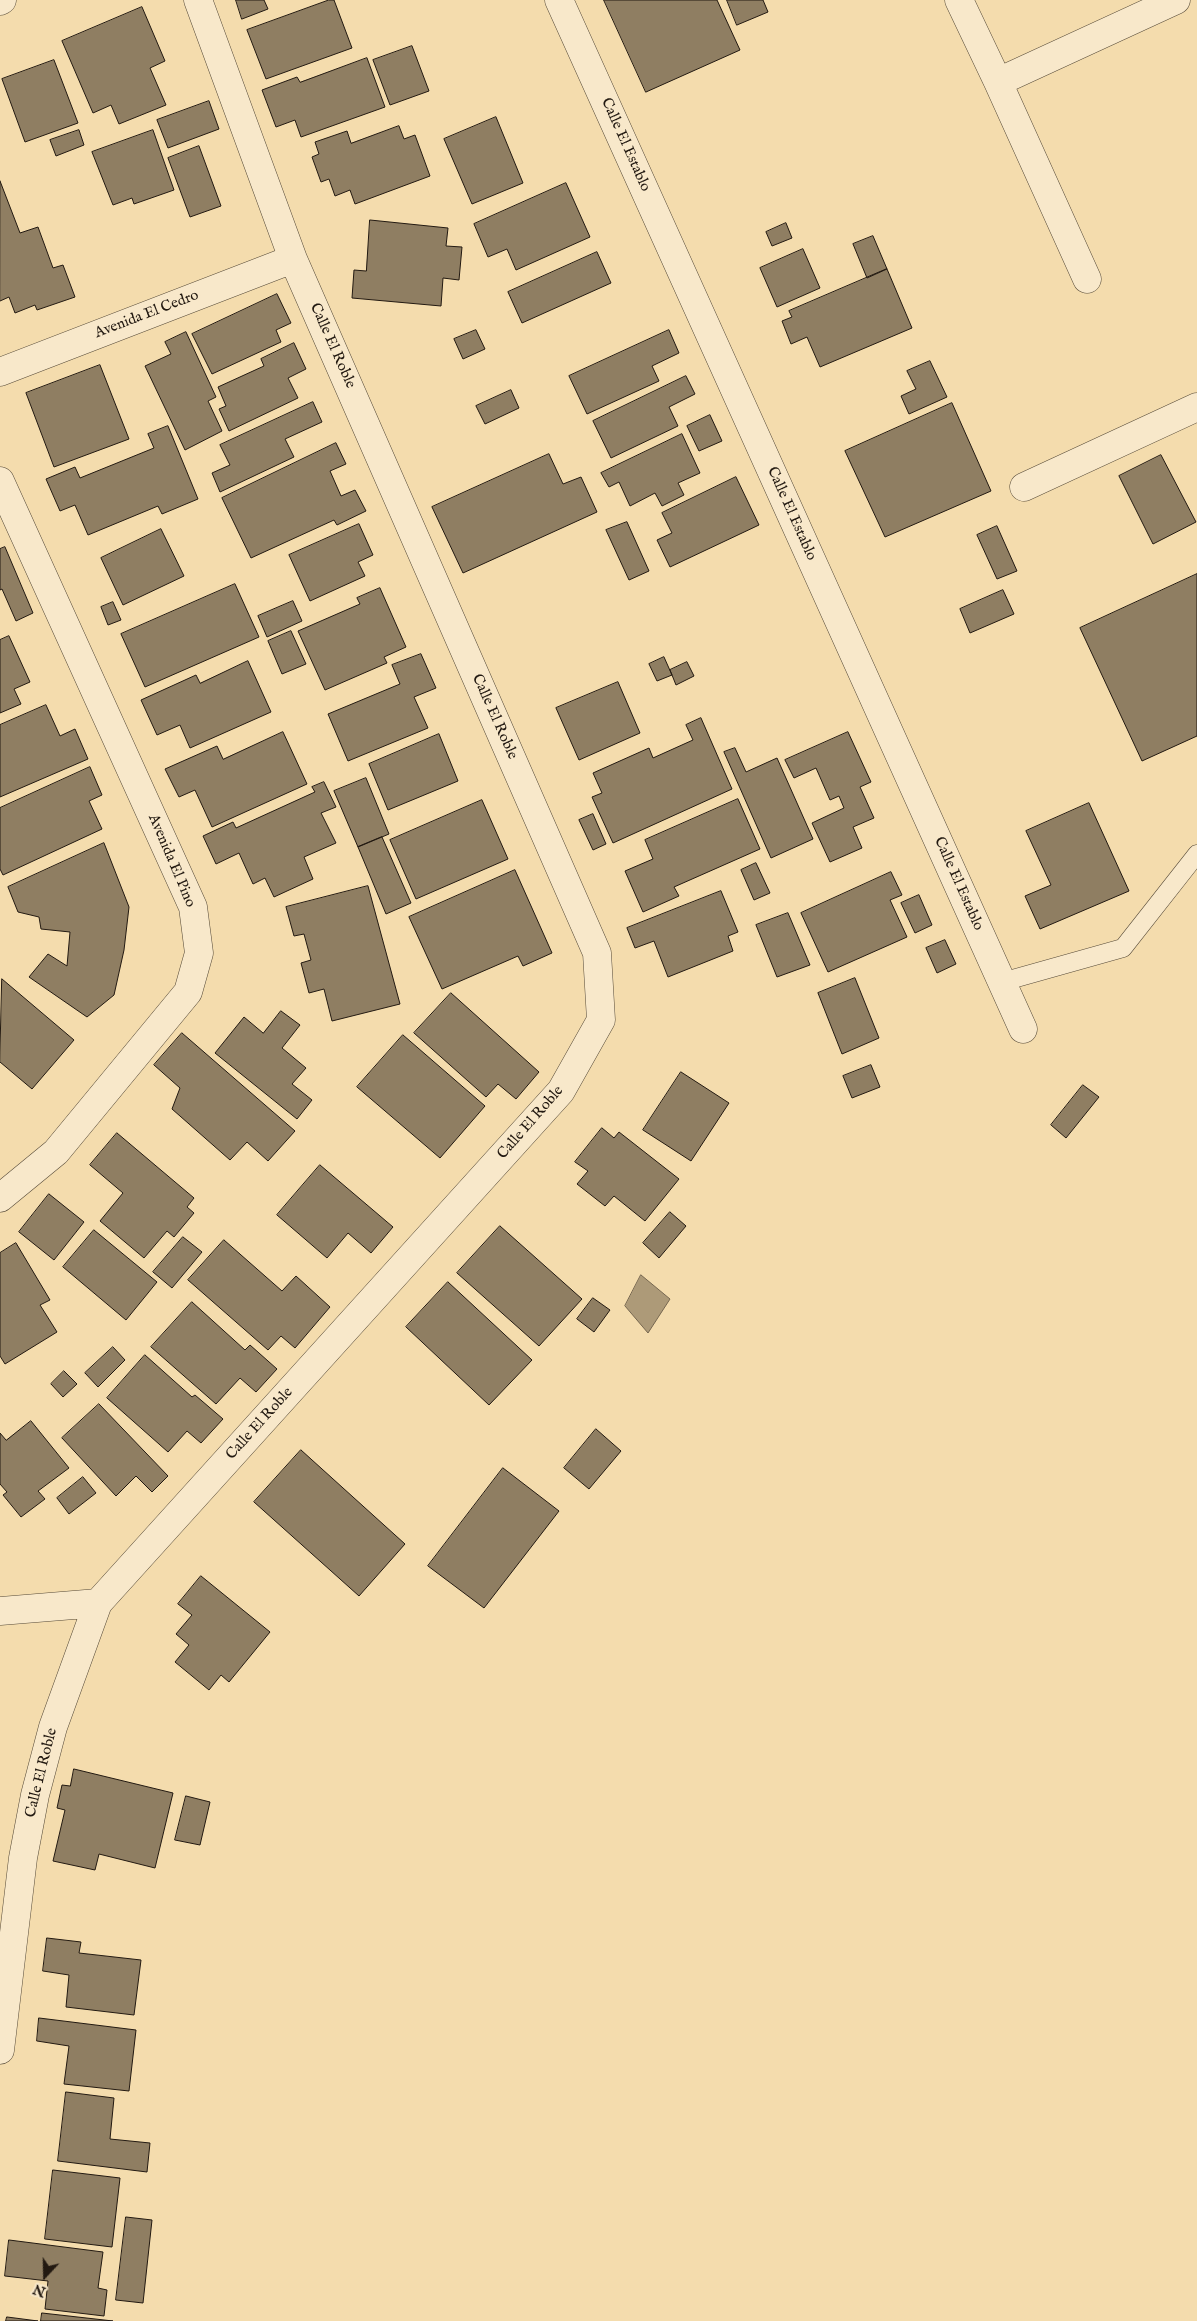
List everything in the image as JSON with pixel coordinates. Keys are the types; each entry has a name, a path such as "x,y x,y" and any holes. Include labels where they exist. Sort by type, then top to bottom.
{"street":[{"name":"Calle El Roble","path":"0,2050 23,1858 35,1795 52,1726 98,1603 561,1091 601,1020 597,953 293,259 198,0"},
{"name":"Calle El Establo","path":"559,0 1023,1029"},
{"path":"959,0 1087,279"},
{"path":"998,82 1176,0"},
{"name":"Avenida El Cedro","path":"0,372 293,259"},
{"path":"1024,487 1197,407"},
{"name":"Avenida El Pino","path":"0,481 193,906 199,953 188,992 56,1152 0,1198"},
{"path":"0,1611 98,1603"}],"lane":[{"path":"1002,982 1122,948 1197,854"}],"shaded area":[{"path":"641,1275 670,1299 648,1333 625,1306"}],"building":[{"path":"236,0 264,0 268,9 242,19"},
{"path":"329,0 334,0 352,48 266,79 247,30"},
{"path":"604,0 717,0 740,50 646,92"},
{"path":"727,0 763,0 768,12 737,25"},
{"path":"142,7 165,61 150,68 166,105 119,124 111,105 93,113 62,41"},
{"path":"412,46 429,91 390,105 373,60"},
{"path":"367,58 385,107 301,137 295,120 276,127 262,90 297,77 300,82"},
{"path":"54,60 78,123 25,142 2,79"},
{"path":"209,101 219,129 168,148 157,120"},
{"path":"496,117 523,183 472,204 444,139"},
{"path":"399,126 404,139 415,135 430,176 355,204 350,190 335,196 329,179 321,182 312,157 319,154 315,142 347,131 351,143"},
{"path":"79,130 84,145 56,156 50,140"},
{"path":"153,130 174,190 134,204 132,198 113,205 92,152"},
{"path":"199,146 221,206 190,217 168,158"},
{"path":"0,181 20,233 38,227 53,268 63,265 75,297 37,310 35,305 15,313 9,297 0,301"},
{"path":"566,183 590,237 516,270 507,249 488,257 474,224"},
{"path":"370,220 448,228 446,246 462,247 459,280 443,278 441,306 352,298 354,270 366,271"},
{"path":"786,223 792,238 772,246 766,232"},
{"path":"873,236 887,269 867,278 853,244"},
{"path":"803,249 820,288 777,307 760,268"},
{"path":"597,252 611,283 522,323 508,292"},
{"path":"887,269 912,328 820,367 807,337 791,344 782,321 792,317 789,311"},
{"path":"277,294 291,323 276,330 281,342 212,374 192,334"},
{"path":"476,330 485,349 463,359 454,339"},
{"path":"669,330 679,353 652,366 659,381 587,414 569,376"},
{"path":"186,332 216,397 208,401 222,431 185,450 145,366 171,354 165,342"},
{"path":"294,343 306,369 288,378 298,398 229,431 219,409 226,406 218,387 264,366 261,359"},
{"path":"930,361 947,397 909,414 901,396 916,389 907,371"},
{"path":"100,365 129,439 54,467 26,393"},
{"path":"686,376 695,394 669,407 678,426 611,458 593,421"},
{"path":"511,390 519,408 485,424 476,406"},
{"path":"313,402 322,422 285,439 294,457 220,492 212,473 230,465 220,445"},
{"path":"952,403 991,491 885,537 845,451"},
{"path":"710,415 722,441 699,451 687,426"},
{"path":"168,426 198,499 162,514 158,506 88,535 75,505 60,511 46,479 75,467 80,478 154,448 148,434"},
{"path":"682,434 700,473 678,483 684,495 662,506 655,493 630,506 619,482 609,487 601,473"},
{"path":"336,443 346,464 330,471 341,496 355,490 366,511 337,525 334,520 251,558 222,498"},
{"path":"549,454 563,484 581,477 597,512 463,573 432,507"},
{"path":"1161,455 1196,522 1153,544 1119,476"},
{"path":"736,477 759,525 670,567 657,540 672,533 662,513"},
{"path":"627,522 649,571 629,580 606,530"},
{"path":"359,524 373,555 358,562 365,576 310,601 289,555"},
{"path":"997,526 1017,571 997,579 977,535"},
{"path":"161,529 184,576 123,605 101,558"},
{"path":"5,547 33,613 16,621 2,589 0,590 0,549"},
{"path":"1197,574 1197,736 1142,761 1080,628"},
{"path":"235,584 259,637 145,687 121,634"},
{"path":"380,588 406,647 384,657 387,663 325,690 298,631 360,604 357,598"},
{"path":"1003,590 1014,614 970,633 960,609"},
{"path":"293,601 302,621 267,637 258,616"},
{"path":"113,602 121,620 108,625 101,607"},
{"path":"291,631 306,664 282,674 268,641"},
{"path":"9,636 30,682 14,689 21,704 0,713 0,640"},
{"path":"421,654 436,688 414,697 428,728 348,761 328,714 400,684 392,665"},
{"path":"664,657 672,675 657,681 649,664"},
{"path":"248,661 271,712 190,748 180,725 157,735 141,700 196,675 200,683"},
{"path":"687,662 694,676 676,685 670,670"},
{"path":"618,682 640,733 579,760 556,708"},
{"path":"46,705 60,736 75,729 88,759 0,797 0,725"},
{"path":"701,718 732,789 613,843 592,797 602,793 593,773 649,748 653,758 693,740 686,725"},
{"path":"283,732 307,784 212,827 195,790 179,797 165,769 217,746 223,759"},
{"path":"848,732 871,782 860,787 874,818 853,827 862,848 830,862 812,823 844,808 839,796 830,800 816,768 794,778 785,760"},
{"path":"439,734 458,781 388,810 369,764"},
{"path":"735,748 746,772 777,758 813,839 771,858 724,752"},
{"path":"90,767 102,795 89,801 102,829 3,875 0,869 0,808"},
{"path":"366,778 389,834 358,847 334,791"},
{"path":"324,782 336,807 321,813 336,843 304,857 313,879 274,897 265,878 253,884 239,853 216,864 203,836 233,822 236,828 315,792 312,787"},
{"path":"738,799 760,849 674,887 679,896 643,912 625,871 653,859 645,840"},
{"path":"482,800 508,859 416,899 390,840"},
{"path":"1089,803 1129,891 1040,929 1025,896 1051,885 1026,831"},
{"path":"593,814 606,844 593,850 579,820"},
{"path":"382,837 411,903 386,914 358,847"},
{"path":"104,843 129,907 124,950 114,995 87,1017 29,977 48,954 67,966 70,932 41,929 39,917 18,912 8,887"},
{"path":"756,863 770,893 754,900 741,870"},
{"path":"515,870 552,953 523,966 518,956 442,989 409,917"},
{"path":"891,872 902,895 890,900 907,937 828,972 801,913"},
{"path":"368,886 400,1004 332,1021 324,989 309,993 301,963 311,960 304,934 294,936 286,907"},
{"path":"721,891 738,932 728,936 733,951 668,977 654,941 635,948 627,928"},
{"path":"919,895 932,925 915,933 901,903"},
{"path":"788,913 810,965 777,977 756,925"},
{"path":"945,940 956,964 937,973 926,948"},
{"path":"855,978 879,1038 842,1054 818,993"},
{"path":"2,979 74,1040 32,1089 0,1062"},
{"path":"451,993 539,1072 516,1099 498,1084 486,1097 414,1033"},
{"path":"281,1011 300,1025 282,1048 306,1068 292,1084 312,1100 297,1119 215,1053 244,1017 263,1033"},
{"path":"182,1033 295,1131 268,1161 247,1142 230,1160 172,1109 180,1088 154,1065"},
{"path":"403,1035 485,1106 440,1158 357,1087"},
{"path":"871,1065 880,1087 852,1098 843,1076"},
{"path":"681,1072 729,1103 691,1161 643,1130"},
{"path":"1083,1085 1099,1097 1066,1138 1051,1125"},
{"path":"602,1128 614,1138 619,1132 679,1179 645,1221 614,1196 605,1206 577,1184 588,1171 575,1162"},
{"path":"117,1133 194,1198 187,1207 194,1213 174,1237 167,1231 144,1258 100,1221 123,1193 90,1165"},
{"path":"320,1165 393,1227 371,1253 348,1233 327,1258 277,1215"},
{"path":"49,1194 84,1222 54,1260 19,1232"},
{"path":"670,1212 686,1226 659,1258 643,1243"},
{"path":"500,1226 582,1299 539,1346 457,1273"},
{"path":"94,1230 157,1282 126,1320 63,1267"},
{"path":"183,1237 202,1252 172,1288 153,1272"},
{"path":"224,1240 282,1291 296,1276 330,1307 295,1348 281,1336 268,1350 188,1280"},
{"path":"16,1243 50,1300 40,1305 57,1332 5,1364 0,1356 0,1253"},
{"path":"448,1282 532,1360 489,1405 406,1327"},
{"path":"593,1298 610,1310 594,1332 577,1319"},
{"path":"192,1302 245,1350 250,1345 277,1369 256,1392 240,1378 216,1404 151,1347"},
{"path":"113,1347 125,1360 98,1387 85,1373"},
{"path":"145,1355 192,1397 195,1395 223,1419 201,1443 187,1431 168,1452 107,1398"},
{"path":"64,1371 77,1384 63,1397 51,1384"},
{"path":"99,1404 168,1476 152,1492 136,1476 116,1496 62,1438"},
{"path":"31,1421 69,1468 38,1491 45,1499 21,1517 3,1495 7,1492 0,1484 0,1433 6,1440"},
{"path":"596,1429 621,1451 589,1489 564,1468"},
{"path":"301,1450 405,1544 359,1596 254,1502"},
{"path":"503,1468 559,1511 484,1608 428,1566"},
{"path":"83,1477 96,1493 69,1514 57,1498"},
{"path":"201,1576 270,1632 229,1682 221,1675 209,1690 175,1662 189,1645 176,1634 192,1615 178,1604"},
{"path":"74,1769 173,1793 155,1868 99,1854 95,1870 53,1861 65,1810 57,1808 62,1785 70,1786"},
{"path":"186,1796 210,1802 200,1845 175,1840"},
{"path":"47,1938 81,1942 79,1953 141,1960 134,2015 66,2007 69,1975 43,1971"},
{"path":"39,2018 136,2030 129,2091 64,2084 69,2046 37,2041"},
{"path":"66,2092 114,2098 110,2139 150,2143 147,2172 58,2161"},
{"path":"53,2170 120,2178 112,2247 45,2239"},
{"path":"126,2217 152,2220 143,2303 116,2300"},
{"path":"9,2240 103,2252 98,2288 107,2290 104,2316 45,2309 48,2281 5,2276"},
{"path":"42,2313 113,2321 41,2321"},
{"path":"7,2317 38,2321 6,2321"}]}
